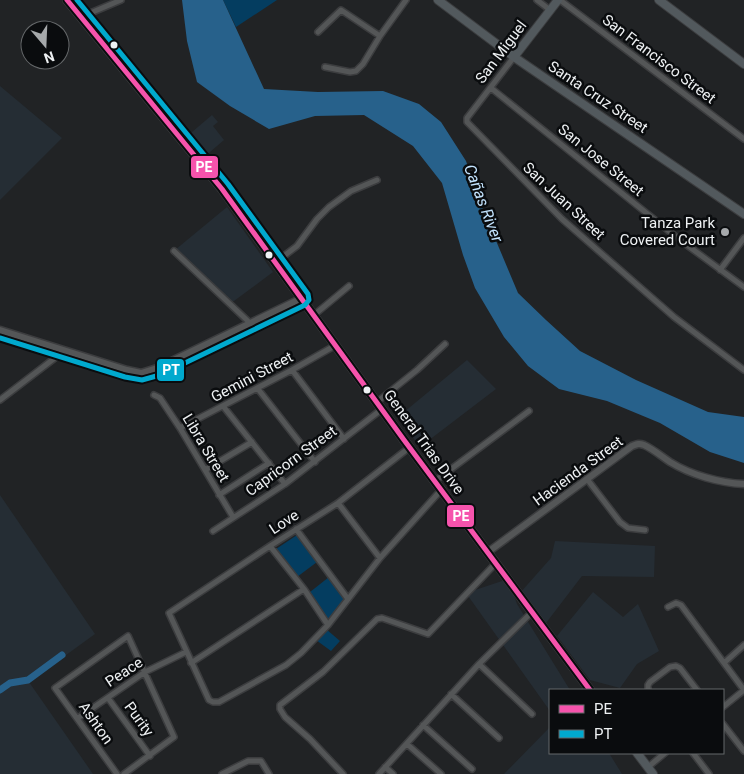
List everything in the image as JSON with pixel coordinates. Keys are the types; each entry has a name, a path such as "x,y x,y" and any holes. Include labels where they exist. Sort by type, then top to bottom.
{"main road":[{"name":"General Trias Drive","path":"67,0 222,189 589,689"},
{"name":"Santa Cruz Street","path":"438,0 514,57 744,214"},
{"name":"San Miguel","path":"514,57 559,0"},
{"path":"659,0 744,64"},
{"path":"638,754 651,771"}],"street":[{"path":"81,17 121,0"},
{"path":"325,67 350,72 356,71 363,64 380,36 406,0"},
{"path":"537,0 550,10"},
{"name":"San Francisco Street","path":"559,0 744,139"},
{"path":"318,32 341,10 380,36"},
{"name":"San Miguel","path":"466,120 514,57"},
{"name":"San Jose Street","path":"491,88 680,240 744,287"},
{"name":"San Juan Street","path":"466,120 513,172 562,219 674,317 744,370"},
{"path":"276,262 297,246 329,208 351,191 376,180"},
{"path":"720,270 744,238"},
{"path":"174,251 251,324"},
{"path":"314,315 349,286"},
{"path":"0,330 141,373 157,368 302,298"},
{"name":"Capricorn Street","path":"212,531 285,484 344,439 445,344"},
{"name":"Gemini Street","path":"180,428 336,345"},
{"path":"0,400 64,351"},
{"path":"292,370 344,439"},
{"path":"258,388 314,462"},
{"name":"Libra Street","path":"154,395 160,398 180,428 233,518"},
{"path":"223,406 285,484"},
{"path":"435,481 529,411"},
{"path":"205,470 252,442"},
{"name":"Hacienda Street","path":"488,552 632,446 645,445 672,463 698,474 730,484 744,484"},
{"name":"Love","path":"186,652 169,614 338,503 410,447"},
{"path":"219,495 269,463"},
{"path":"587,479 620,522 628,528 645,530"},
{"path":"186,652 209,700 213,702 219,702 286,665 302,653 328,625 380,558 442,489"},
{"path":"338,503 380,558"},
{"path":"296,529 348,598"},
{"path":"270,546 304,589 328,625"},
{"path":"343,774 310,739 285,717 280,706 323,672 377,618 428,634 496,562"},
{"path":"191,663 304,589"},
{"path":"668,607 676,602 681,604 744,690 724,706"},
{"path":"379,774 479,664 532,612"},
{"name":"Ashton","path":"117,774 55,688 128,636 145,672"},
{"path":"724,663 744,645"},
{"name":"Peace","path":"78,718 145,672 186,652"},
{"path":"479,664 532,714"},
{"path":"648,689 650,682 670,667 676,666 680,668 696,689"},
{"path":"124,774 174,737 145,672"},
{"path":"451,694 499,738"},
{"name":"Purity","path":"108,698 150,756"},
{"path":"424,725 472,769"},
{"path":"724,725 744,751"},
{"path":"407,744 441,774"},
{"path":"651,771 664,754"},
{"path":"694,754 709,774"},
{"path":"222,774 248,761 261,761 269,774"},
{"path":"385,767 393,774"}],"shaded area":[{"path":"182,0 223,0 264,89 318,92 383,91 419,104 441,122 466,161 481,205 518,293 580,351 636,380 708,412 744,417 744,463 710,452 660,423 607,401 559,389 528,366 504,337 475,288 463,255 442,183 413,146 364,115 315,116 269,129 230,106 197,82 187,41"},
{"path":"223,0 277,0 236,27"},
{"path":"0,86 62,138 0,200"},
{"path":"212,115 218,122 213,126 224,140 203,158 185,138"},
{"path":"227,207 273,272 234,301 227,301 175,250"},
{"path":"467,360 496,389 420,447 398,417"},
{"path":"0,495 95,634 29,682 93,774 0,774"},
{"path":"297,535 317,562 297,577 276,549"},
{"path":"555,541 655,546 654,577 582,576 546,623 520,593 551,558"},
{"path":"329,577 344,599 328,621 310,592"},
{"path":"508,579 517,604 569,689 549,689 549,710 466,593"},
{"path":"593,592 623,617 638,604 659,651 637,664 620,688 590,680 557,636"},
{"path":"326,629 340,641 331,651 316,640"},
{"path":"549,728 549,754 610,754 622,774 504,774"}],"waterway":[{"path":"0,690 10,683 28,680 62,655"}],"transit line":[{"name":"PE","path":"67,0 222,189 404,440 589,689"},
{"name":"PT","path":"0,338 125,377 142,380 160,375 305,305 309,300 308,294 228,184 77,0"}],"place":[{"name":"Tanza Park Covered Court","path":"725,232"}],"water label":[{"name":"Cañas River","path":"484,203"}]}
